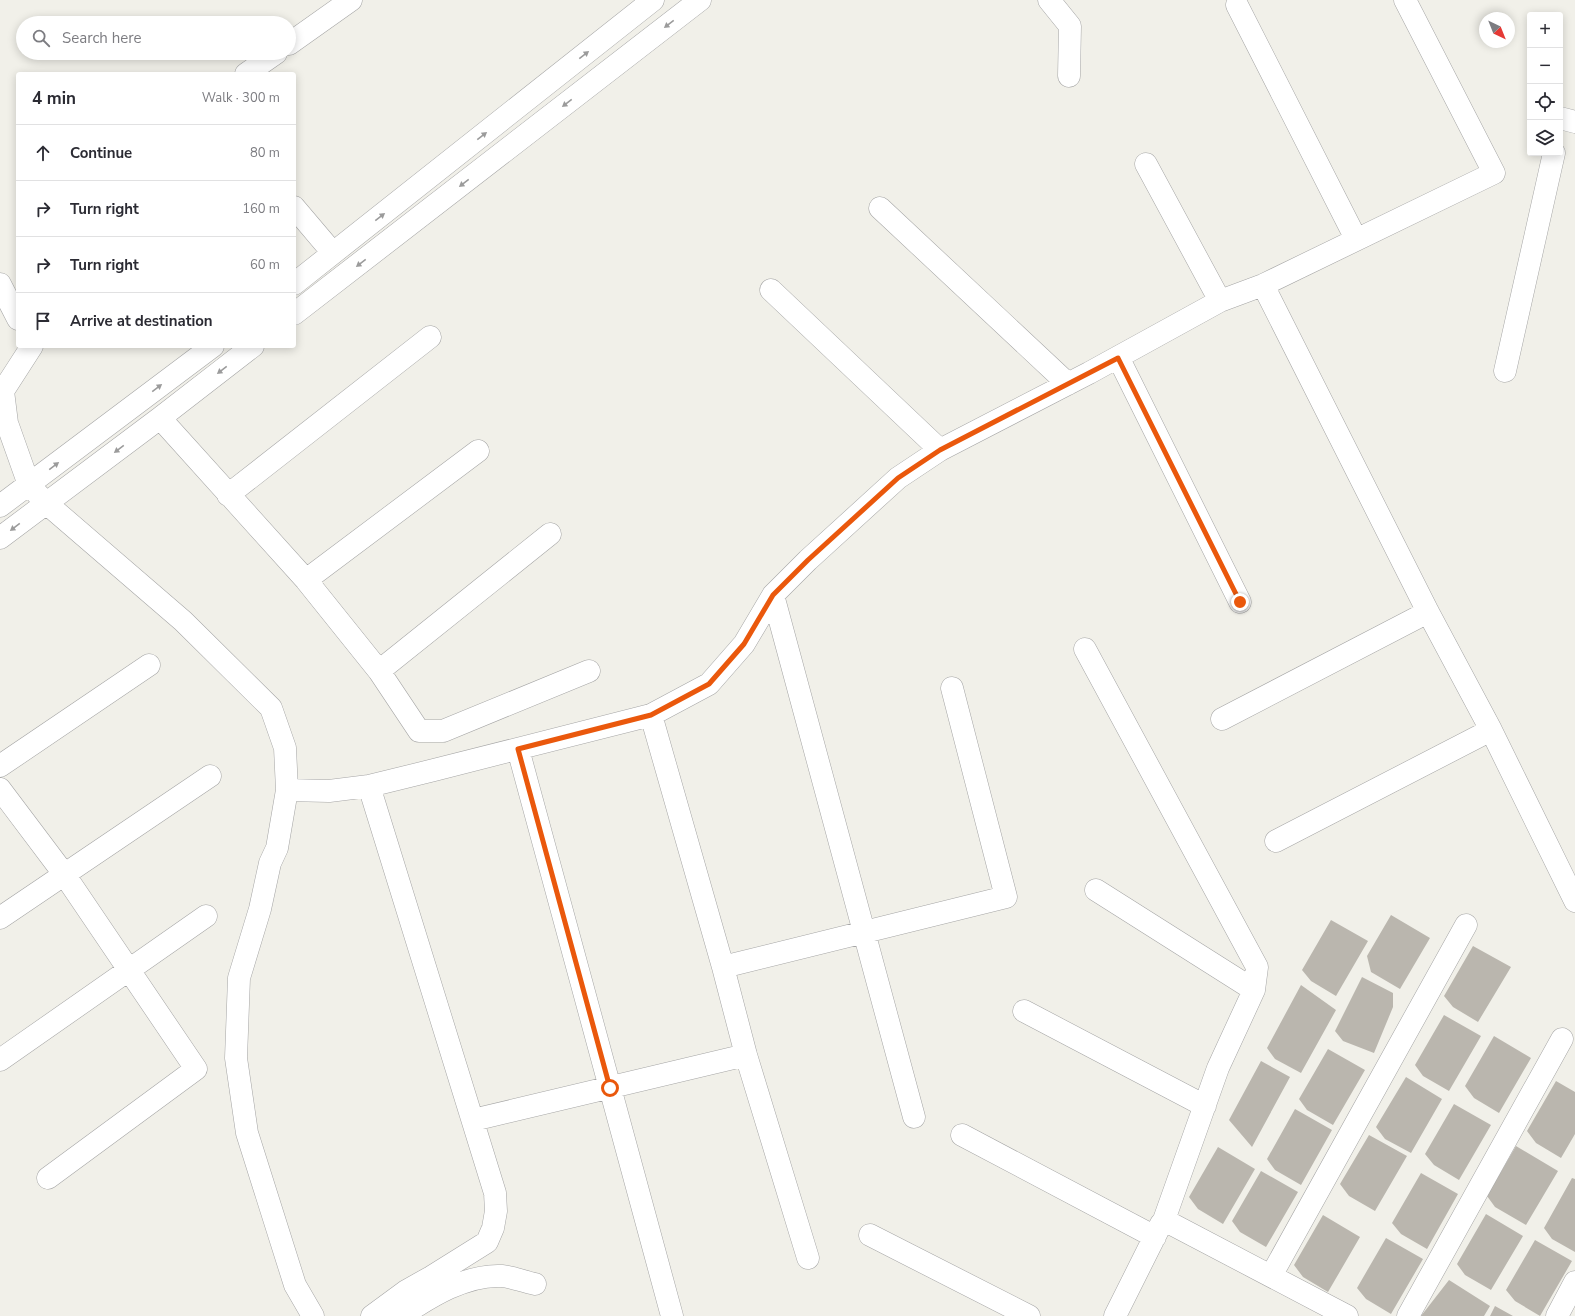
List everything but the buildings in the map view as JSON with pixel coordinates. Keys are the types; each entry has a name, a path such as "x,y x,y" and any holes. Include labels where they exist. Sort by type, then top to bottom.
{"street":[{"path":"296,39 351,0"},
{"path":"296,282 653,0"},
{"path":"296,312 700,0"},
{"path":"1049,0 1070,26 1069,76"},
{"path":"287,790 329,791 368,786 651,715 709,684 744,644 773,595 808,560 898,478 940,450 1118,358 1220,301 1263,285 1494,173 1405,0"},
{"path":"1237,5 1356,239"},
{"path":"249,72 266,60"},
{"path":"1563,119 1575,122"},
{"path":"1505,371 1553,156"},
{"path":"1146,164 1220,301"},
{"path":"880,208 1068,384"},
{"path":"296,209 334,253"},
{"path":"0,284 16,315"},
{"path":"1263,285 1428,612 1491,730 1575,900"},
{"path":"771,290 940,450"},
{"path":"228,495 430,337"},
{"path":"31,348 3,391 7,423 29,485 46,503 183,621 271,708 285,748 287,790 277,848 270,863 260,909 239,978 236,1058 247,1133 295,1285 313,1316"},
{"path":"0,506 210,348"},
{"path":"0,538 250,348"},
{"path":"1118,358 1240,602"},
{"path":"160,418 306,580 379,671 419,731 443,731 589,671"},
{"path":"306,580 478,451"},
{"path":"379,671 550,534"},
{"path":"773,595 914,1117"},
{"path":"1222,719 1428,612"},
{"path":"1085,649 1257,967 1254,990 1218,1068 1159,1228 1115,1316"},
{"path":"0,766 150,665"},
{"path":"723,966 1006,896 952,688"},
{"path":"651,715 723,966 746,1055 808,1258"},
{"path":"1276,841 1491,730"},
{"path":"518,749 672,1316"},
{"path":"0,918 210,776"},
{"path":"368,786 495,1193 496,1211 493,1228 488,1242 431,1278 406,1291 372,1316"},
{"path":"0,789 64,874 196,1069 48,1178"},
{"path":"1096,890 1254,990"},
{"path":"0,1060 206,916"},
{"path":"1271,1276 1466,925"},
{"path":"1024,1011 1205,1106"},
{"path":"1408,1316 1562,1039"},
{"path":"473,1120 746,1055"},
{"path":"962,1135 1159,1228 1271,1276 1347,1316"},
{"path":"870,1235 1029,1316"},
{"path":"401,1316 454,1286 480,1278 502,1276 535,1284"},
{"path":"1557,1316 1575,1282"}],"route":[{"path":"610,1088 518,749 651,715 709,684 744,644 773,595 808,560 898,478 940,450 1118,358 1240,602"}]}
